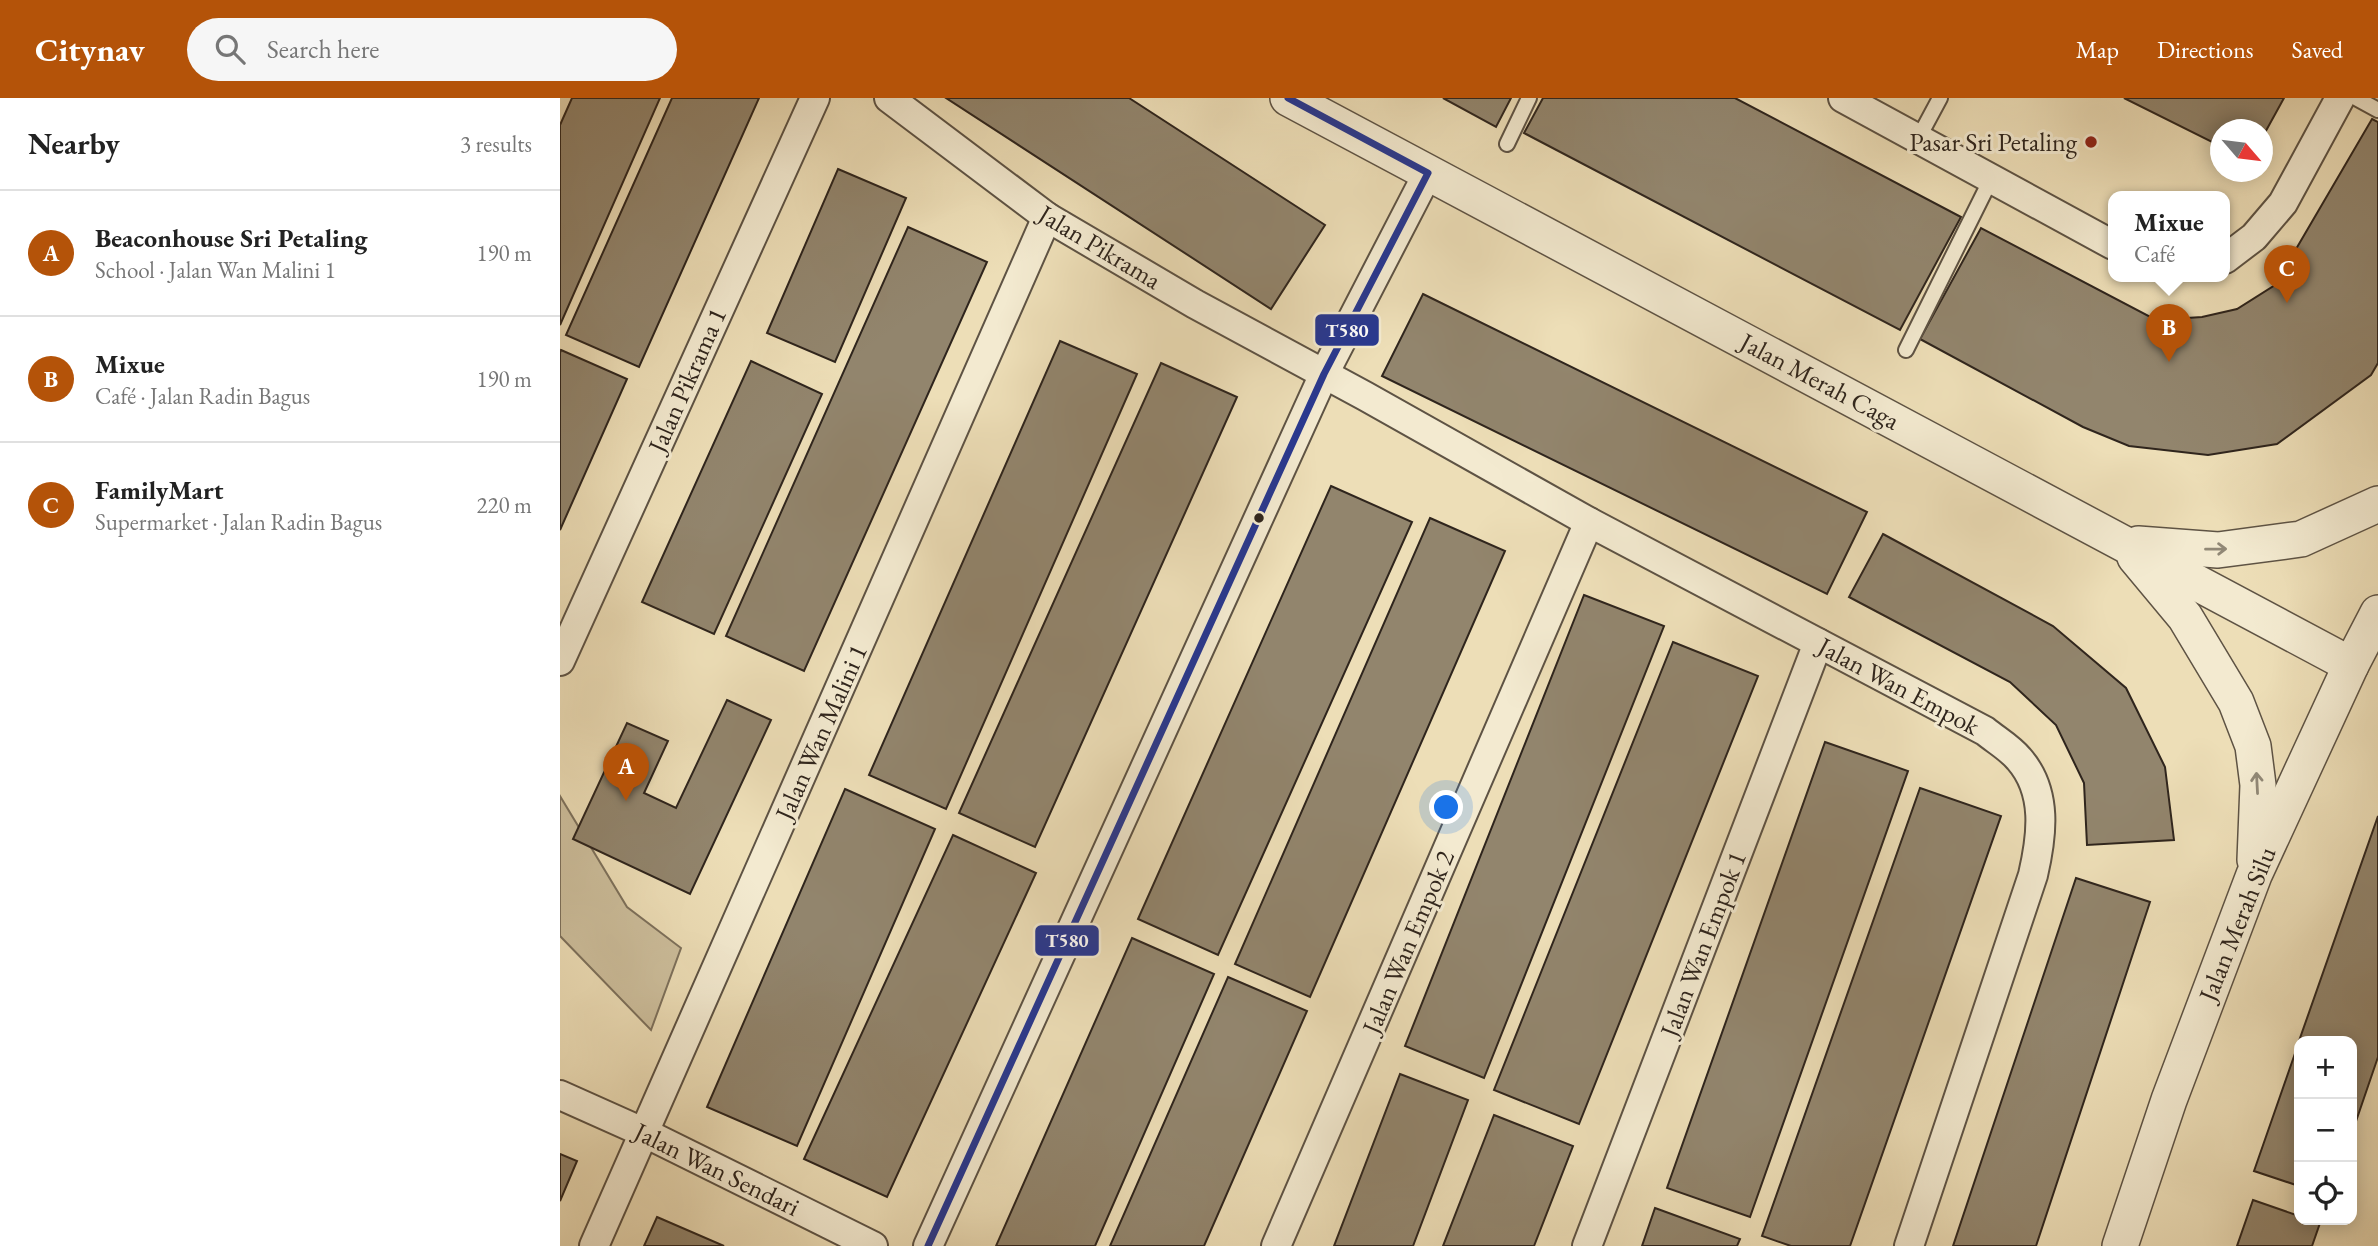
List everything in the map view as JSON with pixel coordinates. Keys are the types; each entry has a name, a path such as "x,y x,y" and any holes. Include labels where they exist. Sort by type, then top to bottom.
{"street":[{"name":"Jalan Pikrama 1","path":"560,662 814,98"},
{"name":"Jalan Pikrama","path":"889,98 1047,217 1195,304 1324,374"},
{"name":"Jalan Merah Caga","path":"1288,98 2351,665"},
{"path":"1843,98 2108,242"},
{"path":"2230,254 2254,237 2283,202 2340,98"},
{"path":"928,1246 1324,374 1428,173"},
{"name":"Jalan Wan Malini 1","path":"594,1246 1047,217"},
{"name":"Jalan Wan Empok","path":"1324,374 1589,522 1985,731 2019,759 2033,780 2040,804 2041,839 2033,875 1909,1246"},
{"path":"2124,543 2218,550 2301,539 2378,504"},
{"name":"Jalan Wan Empok 2","path":"1276,1246 1589,522"},
{"path":"2124,543 2185,617 2236,702 2253,746 2258,785 2254,875"},
{"name":"Jalan Merah Silu","path":"2120,1246 2169,1100 2254,875 2351,665 2378,613"},
{"name":"Jalan Wan Empok 1","path":"1587,1246 1818,643"},
{"name":"Jalan Wan Sendari","path":"560,1095 645,1133 873,1246"}],"lane":[{"path":"1507,144 1529,98"},
{"path":"1918,139 1940,98"},
{"path":"2356,98 2378,110"},
{"path":"1906,350 1991,179"}],"shaded area":[{"path":"560,796 627,907 681,948 651,1030 560,936"}],"building":[{"path":"572,98 660,98 560,325 560,125"},
{"path":"672,98 759,98 639,367 566,335"},
{"path":"946,98 1129,98 1325,225 1271,309"},
{"path":"1443,98 1511,98 1496,127"},
{"path":"1543,98 1735,98 1961,217 1900,330 1524,133"},
{"path":"2124,98 2284,98 2272,119 2210,119 2210,141"},
{"path":"2372,119 2378,122 2378,363 2371,375 2277,444 2208,455 2129,446 2083,427 1920,339 1981,228 2156,320 2202,317 2237,309 2275,285"},
{"path":"838,169 906,198 835,362 767,333"},
{"path":"908,227 987,262 804,671 726,636"},
{"path":"1423,294 1867,512 1827,594 1382,376"},
{"path":"1060,341 1137,374 946,809 869,775"},
{"path":"561,350 627,379 560,530 560,353"},
{"path":"751,361 822,394 714,634 642,602"},
{"path":"1161,363 1237,397 1035,847 959,813"},
{"path":"1331,486 1412,522 1218,955 1138,919"},
{"path":"1430,518 1505,551 1310,997 1235,964"},
{"path":"1883,534 2053,626 2126,688 2165,767 2174,840 2087,845 2084,783 2056,725 2010,682 1849,597"},
{"path":"1584,595 1664,626 1484,1078 1405,1046"},
{"path":"1673,642 1758,676 1579,1124 1494,1090"},
{"path":"727,700 771,720 690,894 573,839 627,723 668,741 644,793 676,808"},
{"path":"1825,742 1908,771 1750,1217 1667,1188"},
{"path":"1920,788 2001,816 1850,1246 1791,1246 1762,1236"},
{"path":"845,789 935,829 797,1146 707,1107"},
{"path":"2378,816 2378,1057 2357,1118 2357,1036 2301,1036"},
{"path":"953,835 1036,873 887,1197 804,1159"},
{"path":"2076,878 2150,902 2036,1246 1953,1246"},
{"path":"1132,938 1214,974 1095,1246 996,1246"},
{"path":"1228,977 1307,1011 1204,1246 1110,1246"},
{"path":"2294,1056 2294,1184 2254,1171"},
{"path":"1400,1074 1468,1100 1413,1246 1334,1246"},
{"path":"1494,1115 1573,1146 1534,1246 1443,1246"},
{"path":"560,1154 577,1161 560,1201"},
{"path":"2253,1200 2294,1214 2294,1225 2319,1225 2312,1246 2237,1246"},
{"path":"1655,1208 1740,1239 1737,1246 1642,1246"},
{"path":"657,1217 724,1246 644,1246"}],"transit line":[{"name":"T580","path":"928,1246 1324,374 1428,173 1288,98"}],"place":[{"name":"Pasar Sri Petaling","path":"2091,142"},
{"name":"FamilyMart","path":"2287,303"},
{"name":"Mixue","path":"2169,362"},
{"name":"Beaconhouse Sri Petaling","path":"626,801"}]}
